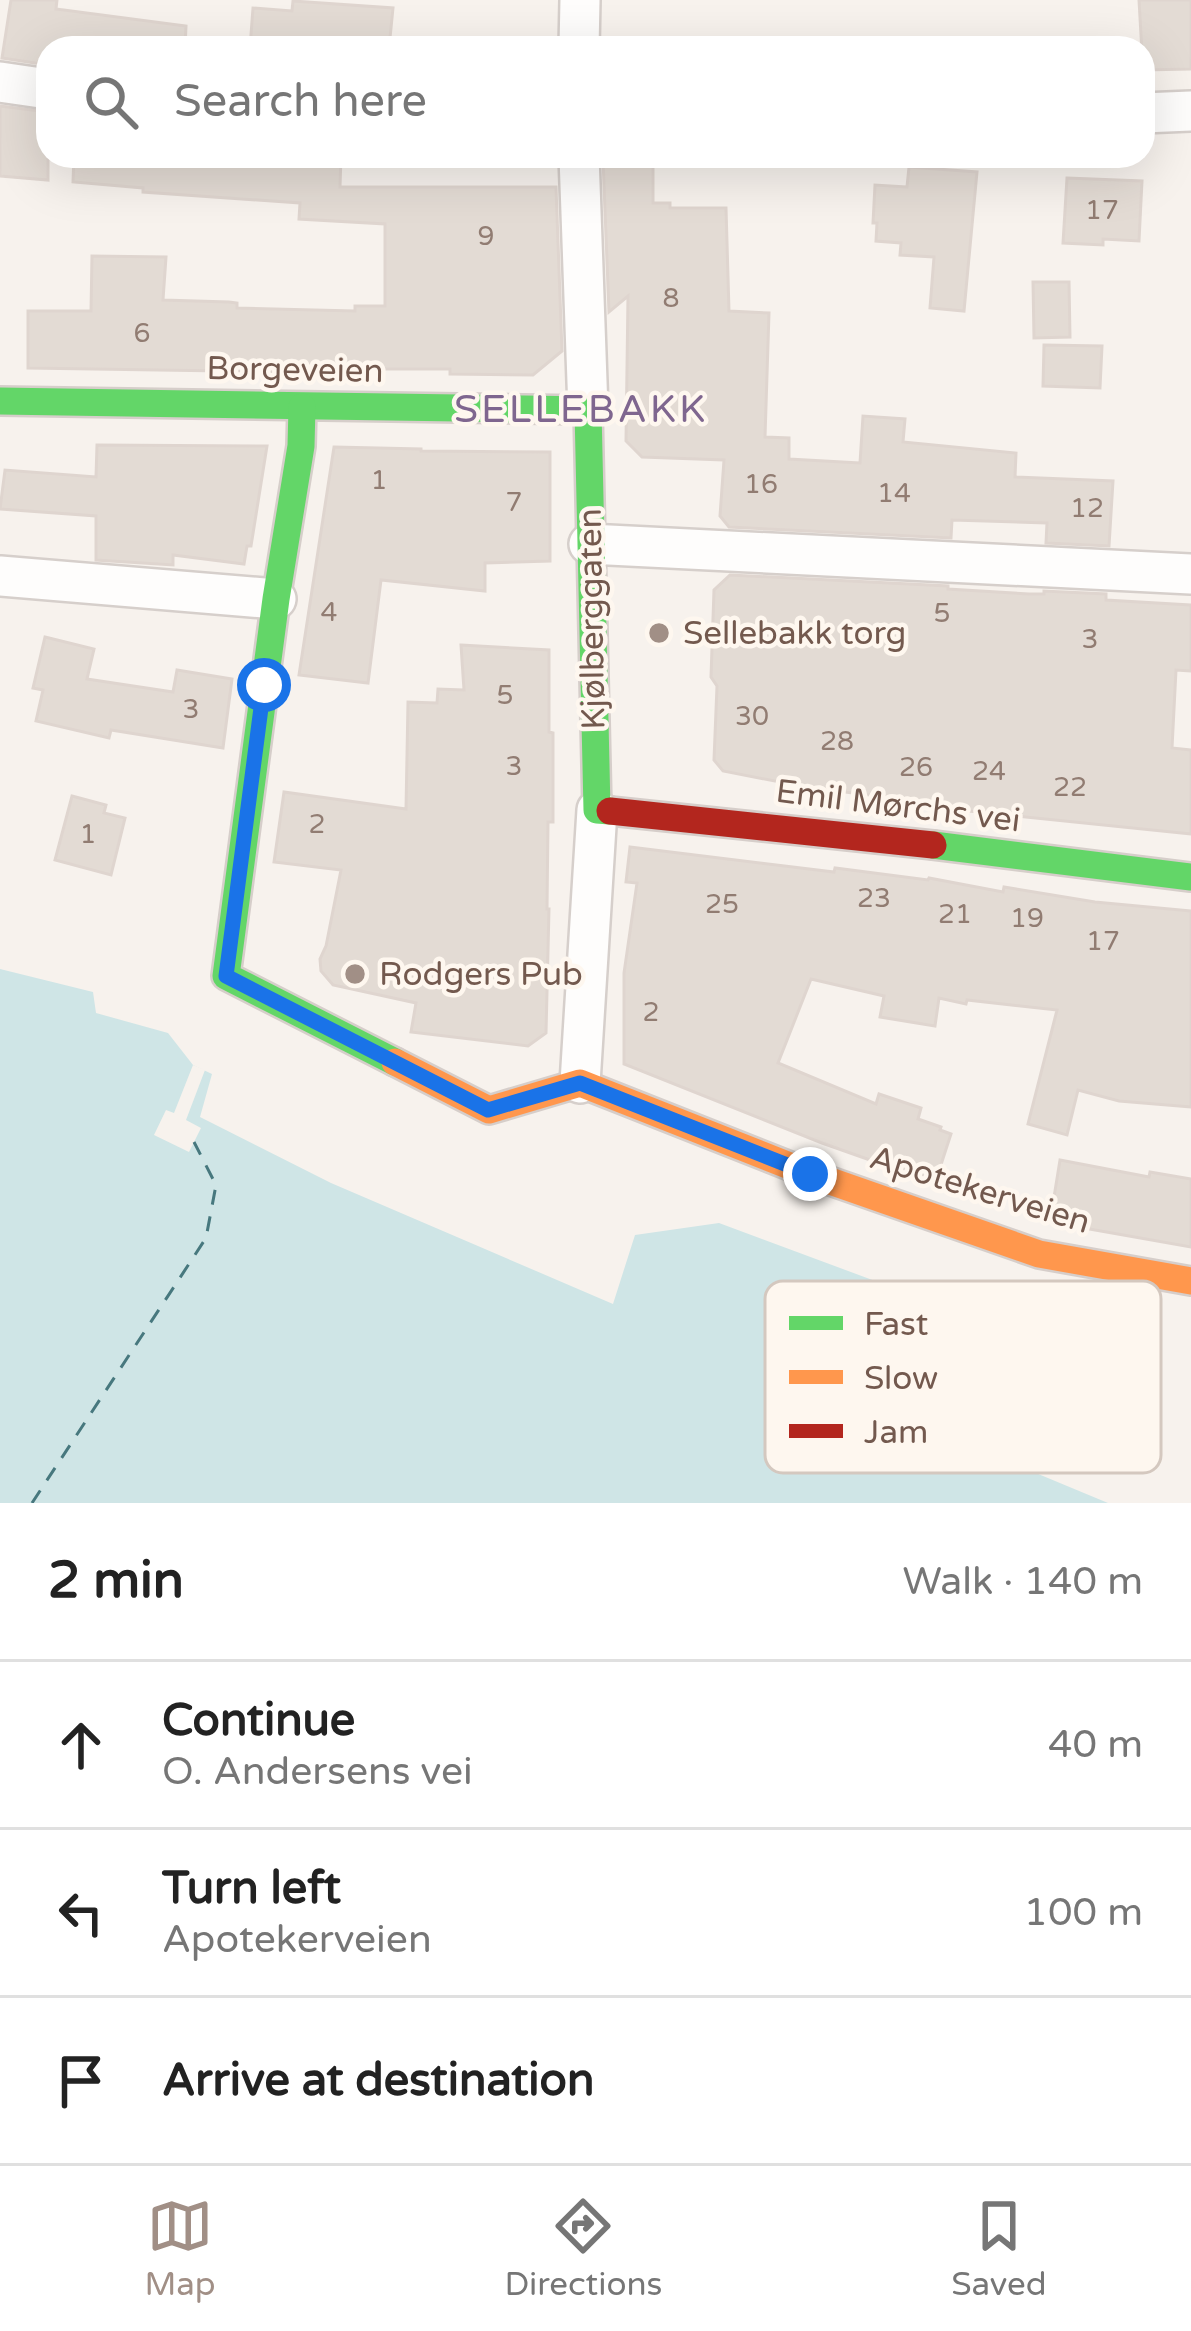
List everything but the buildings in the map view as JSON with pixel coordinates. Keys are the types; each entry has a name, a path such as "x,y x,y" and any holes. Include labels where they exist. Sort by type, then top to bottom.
{"street":[{"path":"580,0 580,36"},
{"path":"0,82 36,86"},
{"path":"1155,112 1191,111"},
{"name":"Kjølberggaten","path":"579,168 597,809 580,1083"},
{"name":"Borgeveien","path":"0,401 588,410"},
{"path":"302,407 301,446 226,976 488,1110 580,1083"},
{"path":"589,544 1191,574"},
{"path":"0,576 276,599"},
{"name":"Emil Mørchs vei","path":"597,809 1191,877"},
{"name":"Apotekerveien","path":"580,1083 810,1174 1040,1254 1191,1281"}],"shaded area":[{"path":"0,969 93,992 96,1013 168,1033 193,1065 212,1074 200,1117 331,1183 613,1304 635,1235 719,1223 875,1281 765,1281 765,1473 1036,1473 1108,1503 0,1503"}],"pier":[{"path":"193,1065 205,1070 186,1120 201,1128 189,1152 154,1135 166,1110 174,1113"}],"ferry route":[{"path":"32,1503 206,1238 216,1185 194,1142"}],"traffic: fast":[{"path":"0,401 588,410 597,810 610,811"},
{"path":"302,407 301,446 226,976 395,1062"},
{"path":"933,845 1191,877"}],"traffic: slow":[{"path":"395,1062 489,1110 580,1083 810,1174 1039,1254 1191,1281"}],"traffic: jam":[{"path":"610,811 933,845"}],"place":[{"name":"Sellebakk torg","path":"659,633"},
{"name":"Rodgers Pub","path":"355,974"}],"district":[{"name":"SELLEBAKK","path":"581,409"}],"route":[{"path":"264,685 226,976 488,1110 580,1083 810,1174"}]}
